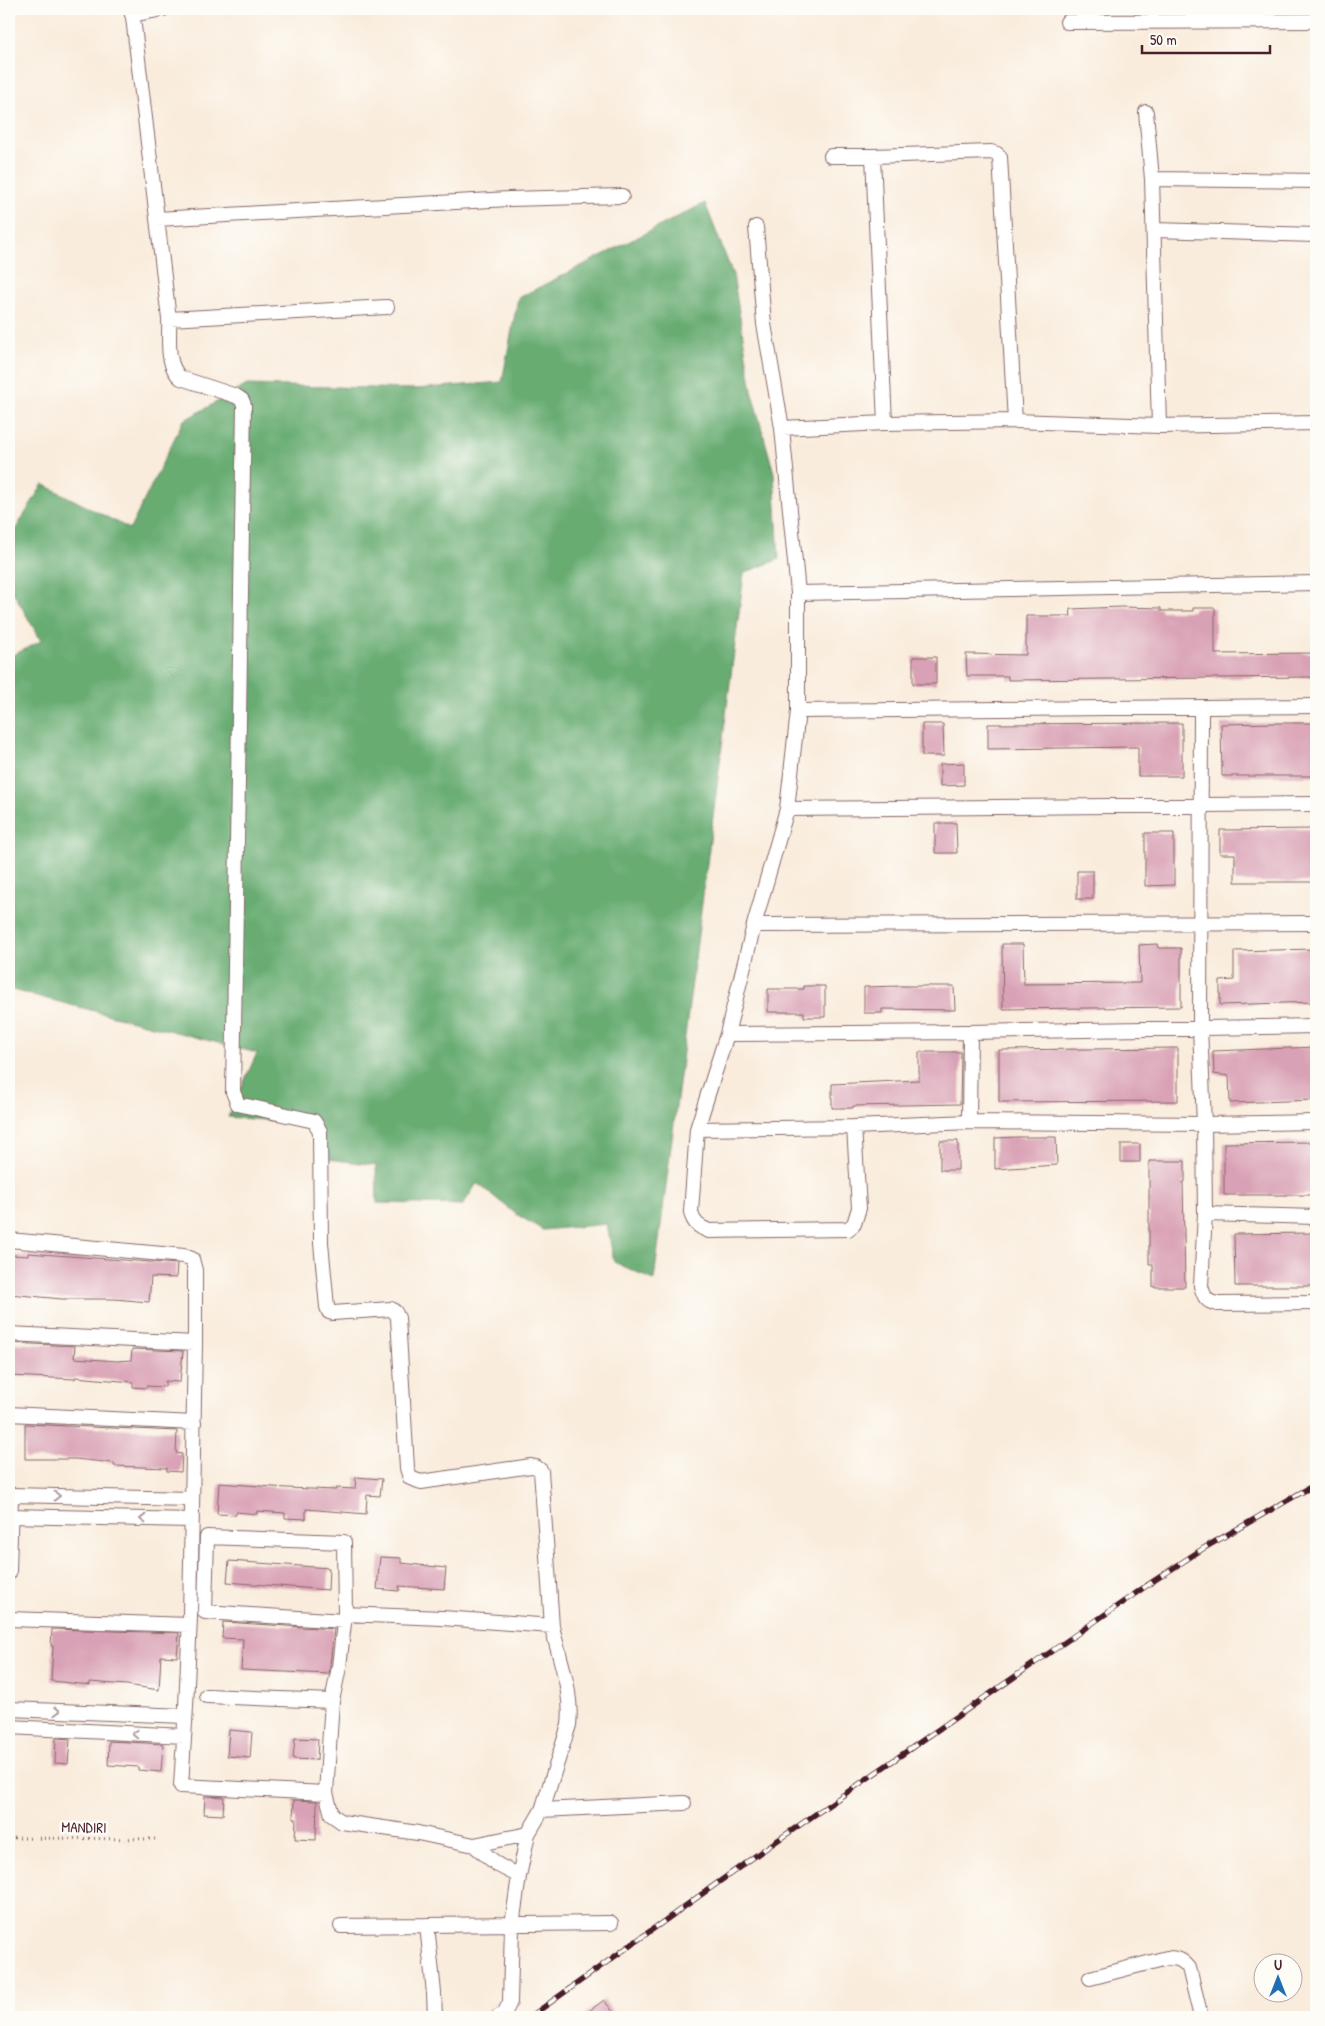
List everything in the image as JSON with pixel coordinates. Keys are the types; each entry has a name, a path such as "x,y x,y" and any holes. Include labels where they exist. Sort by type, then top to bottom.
{"street":[{"path":"163,9 132,12 168,319 171,366 181,378 236,396 242,400 244,405 234,1097 238,1104 314,1121 318,1125 320,1131 321,1243 326,1307 333,1314 390,1309 395,1312 398,1318 407,1468 410,1478 421,1482 531,1466 541,1471 552,1626 568,1688 570,1714 569,1725 542,1810 528,1834 519,1876 512,1925 510,2002 504,2014 498,2017"},
{"path":"1067,22 1316,21"},
{"path":"1146,112 1155,230 1159,426"},
{"path":"831,156 991,152 997,154 1000,158 1015,421"},
{"path":"873,156 885,423"},
{"path":"1152,179 1316,181"},
{"path":"157,220 509,199 622,196"},
{"path":"756,226 764,324 782,428 798,593 798,711 787,810 754,925 727,1034 697,1129 693,1219 702,1228 710,1231 842,1230 854,1224 858,1208 854,1127"},
{"path":"1155,230 1316,235"},
{"path":"168,319 388,307"},
{"path":"782,428 885,423 1015,421 1159,426 1316,422"},
{"path":"798,593 1316,583"},
{"path":"798,711 1316,706"},
{"path":"1201,708 1200,1027 1205,1214 1201,1286 1204,1297 1209,1302 1218,1304 1316,1303"},
{"path":"787,810 1316,804"},
{"path":"754,925 1316,923"},
{"path":"727,1034 1316,1026"},
{"path":"969,1122 970,1032"},
{"path":"697,1129 854,1127 969,1122 1204,1124 1316,1122"},
{"path":"1205,1214 1316,1217"},
{"path":"9,1240 184,1256 192,1259 195,1270 196,1343 189,1625 181,1786 326,1793"},
{"path":"9,1334 196,1343"},
{"path":"9,1414 194,1422"},
{"path":"9,1573 10,1495 192,1499"},
{"path":"10,1516 192,1520"},
{"path":"528,1834 474,1845 418,1833 342,1822 332,1815 326,1793 332,1701 339,1667 344,1618 344,1542 207,1537 205,1612 344,1618 442,1618 552,1626"},
{"path":"9,1619 189,1625"},
{"path":"207,1696 332,1701"},
{"path":"9,1709 185,1716"},
{"path":"9,1727 184,1736"},
{"path":"542,1810 684,1804"},
{"path":"474,1845 498,1865 519,1876"},
{"path":"341,1926 611,1923"},
{"path":"427,1925 435,2017"},
{"path":"1090,1978 1167,1958 1177,1958 1189,1968 1201,2017"}],"path":[{"name":"MANDIRI","path":"9,1838 159,1839"}],"green space":[{"path":"705,203 733,275 753,397 774,473 779,559 744,573 654,1280 614,1262 607,1224 543,1230 516,1214 477,1183 463,1205 377,1203 376,1165 320,1158 312,1124 228,1117 257,1053 9,989 9,657 41,641 9,585 9,540 43,484 130,529 183,421 247,385 415,389 502,382 518,298"}],"building":[{"path":"1161,608 1161,611 1193,611 1193,608 1215,608 1215,654 1316,653 1316,677 1008,680 1008,676 967,676 966,654 1026,655 1026,616 1071,616 1070,609"},
{"path":"913,657 936,657 936,684 913,684"},
{"path":"1182,723 1182,776 1138,776 1138,747 988,749 988,724"},
{"path":"1316,723 1316,776 1222,776 1221,724"},
{"path":"922,724 943,724 944,756 922,756"},
{"path":"964,763 964,785 940,786 940,764"},
{"path":"935,823 956,823 957,853 935,853"},
{"path":"1316,829 1316,882 1235,882 1235,854 1220,854 1220,830"},
{"path":"1145,833 1174,833 1174,885 1145,886"},
{"path":"1077,871 1093,871 1093,899 1077,899"},
{"path":"1002,944 1023,944 1024,984 1140,983 1139,945 1157,944 1158,948 1181,948 1181,1007 1003,1009"},
{"path":"1316,949 1316,1002 1220,1005 1220,981 1234,980 1234,951"},
{"path":"804,986 825,986 825,1017 804,1017 804,1012 768,1012 768,989 804,989"},
{"path":"954,986 955,1010 882,1009 882,1013 864,1013 864,987"},
{"path":"1316,1047 1316,1100 1230,1103 1229,1076 1214,1074 1213,1051"},
{"path":"1178,1048 1178,1101 999,1102 999,1050"},
{"path":"919,1052 961,1052 960,1104 832,1108 832,1084 919,1080"},
{"path":"1056,1137 1057,1165 995,1169 995,1138"},
{"path":"940,1141 958,1141 958,1170 940,1170"},
{"path":"1316,1142 1316,1195 1224,1195 1224,1143"},
{"path":"1121,1144 1140,1144 1140,1162 1121,1162"},
{"path":"1149,1161 1185,1161 1185,1182 1183,1182 1185,1287 1153,1287 1153,1264 1149,1264"},
{"path":"1316,1233 1316,1286 1235,1286 1234,1234"},
{"path":"28,1253 177,1264 176,1278 151,1277 149,1302 114,1299 62,1299 9,1294 11,1255 28,1256"},
{"path":"9,1343 75,1346 74,1358 117,1361 131,1360 132,1349 183,1351 180,1382 165,1381 165,1387 146,1386 146,1388 133,1387 133,1382 75,1377 75,1379 9,1376"},
{"path":"25,1424 177,1431 176,1453 182,1454 181,1472 167,1471 167,1468 114,1466 114,1463 75,1459 25,1459"},
{"path":"356,1477 382,1479 380,1496 367,1495 366,1514 306,1509 306,1519 285,1518 285,1513 257,1511 257,1514 236,1512 236,1515 217,1514 219,1483 336,1490 336,1488 355,1489"},
{"path":"380,1557 401,1558 401,1563 446,1568 444,1589 399,1586 399,1591 377,1589"},
{"path":"229,1561 329,1568 328,1590 227,1582"},
{"path":"223,1622 334,1629 329,1674 241,1670 243,1639 222,1638"},
{"path":"52,1629 179,1633 177,1657 161,1656 159,1690 127,1685 90,1682 90,1685 51,1681"},
{"path":"229,1730 252,1732 250,1758 227,1756"},
{"path":"56,1738 70,1739 68,1764 55,1763"},
{"path":"295,1738 318,1739 317,1760 293,1759"},
{"path":"109,1741 163,1744 161,1772 138,1770 138,1767 108,1765"},
{"path":"205,1796 224,1797 223,1815 204,1814"},
{"path":"294,1800 317,1801 316,1840 295,1839 296,1819 293,1818"},
{"path":"604,2000 617,2017 581,2017"}],"railway":[{"path":"530,2017 765,1849 1152,1582 1204,1548 1316,1484"}]}
